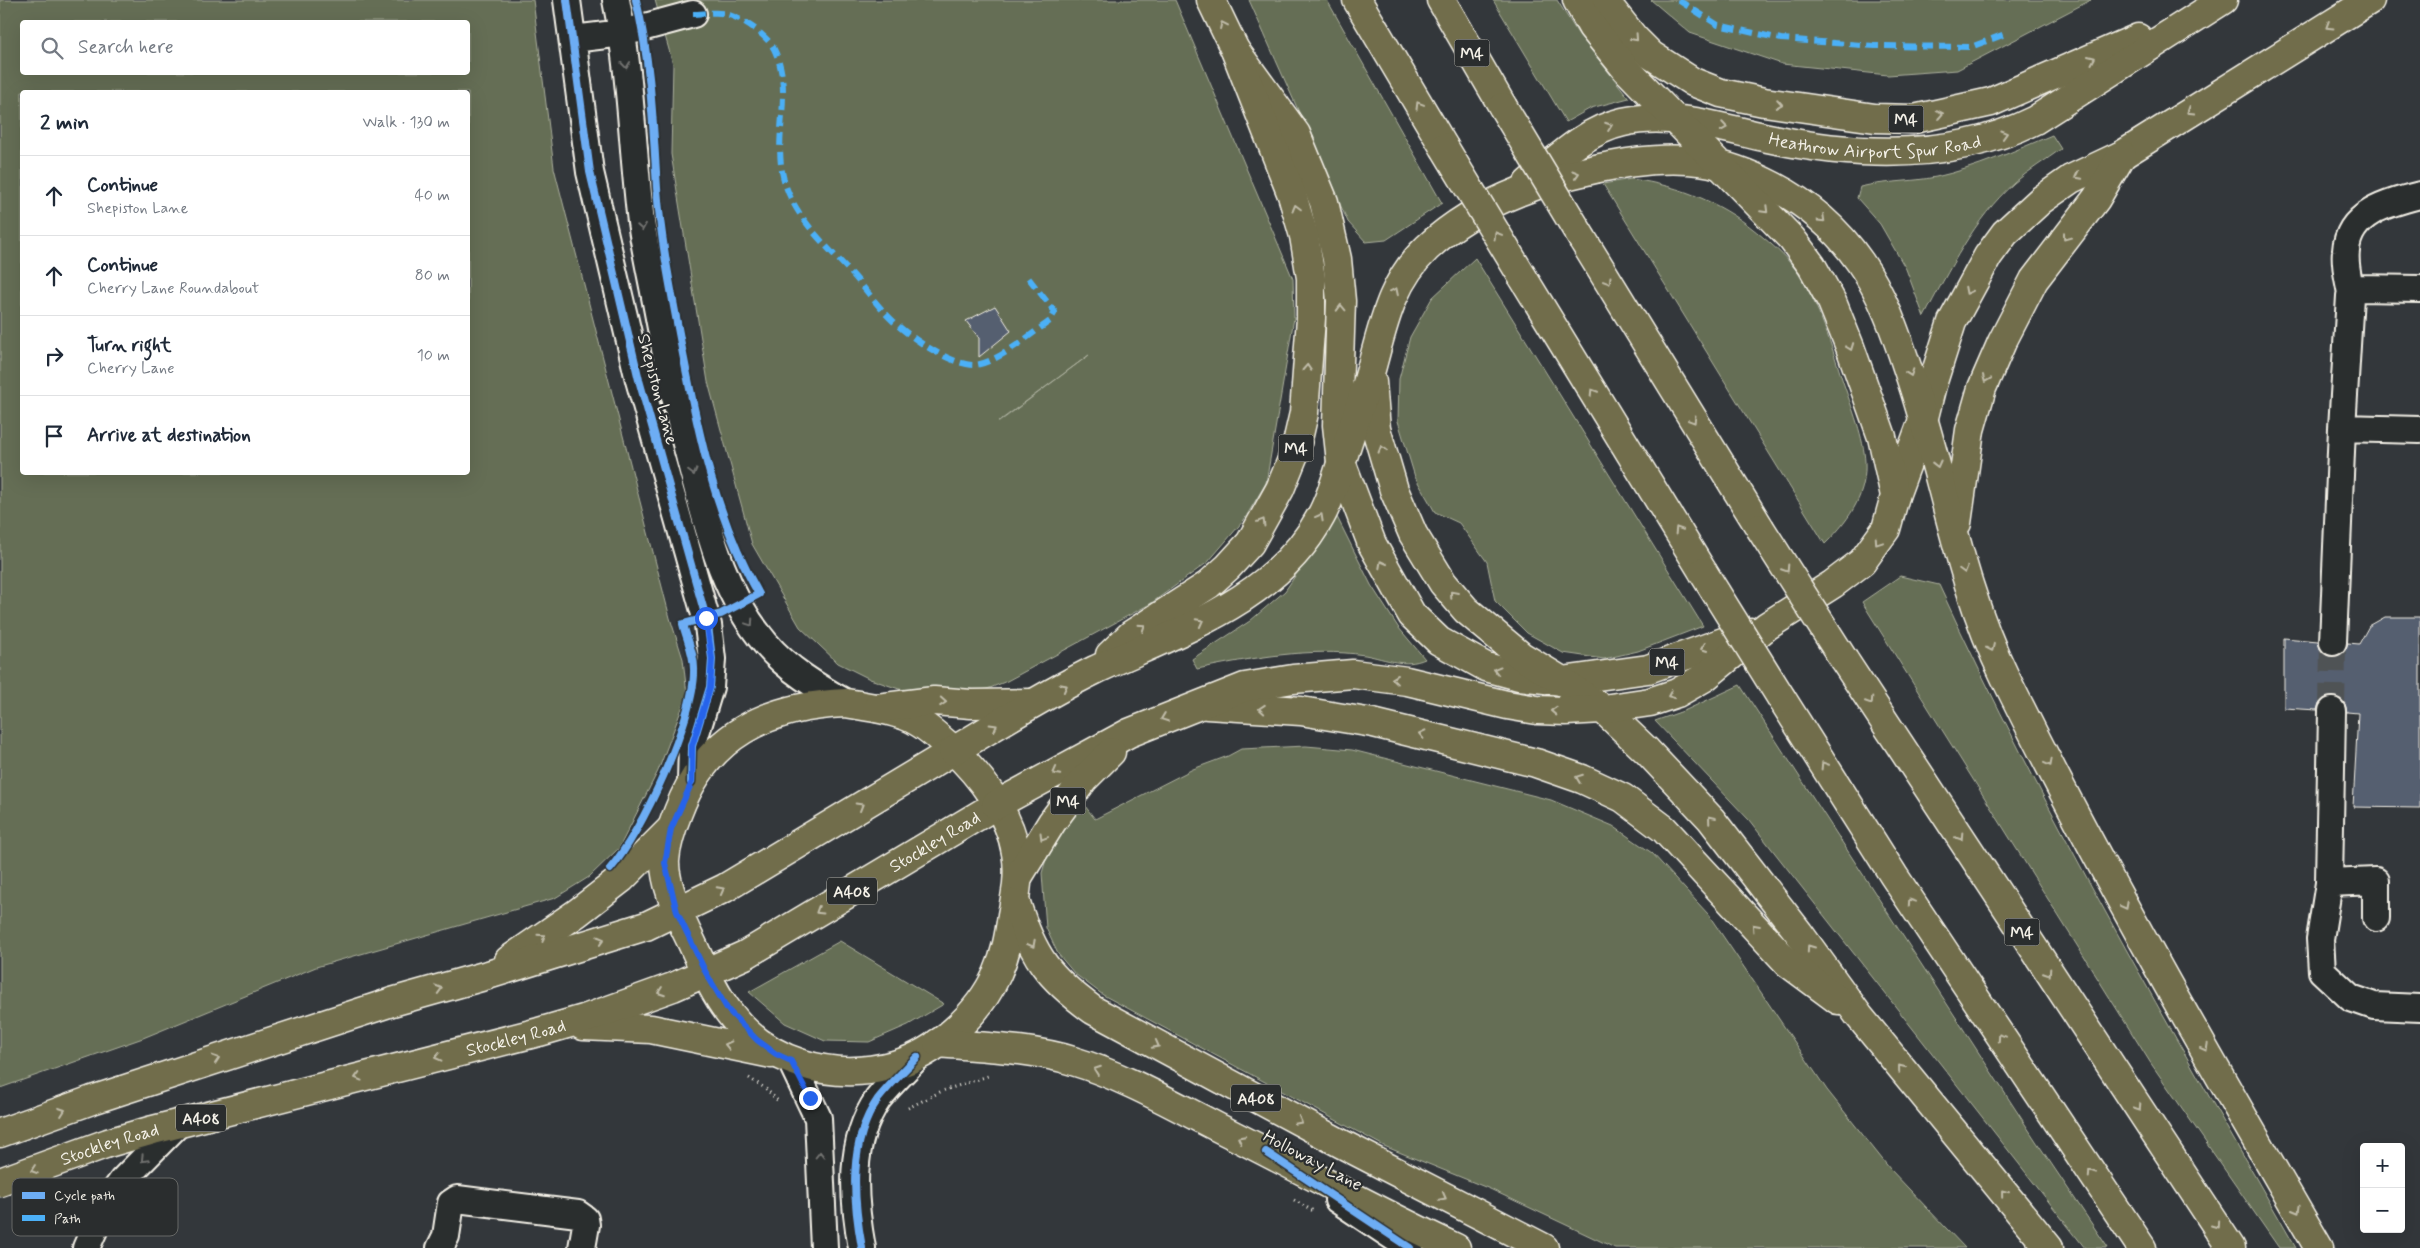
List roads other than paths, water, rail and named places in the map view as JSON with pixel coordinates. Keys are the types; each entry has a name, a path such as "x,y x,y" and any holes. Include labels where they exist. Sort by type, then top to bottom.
{"main road":[{"name":"M4","path":"1092,672 1132,634 1208,585 1250,543 1280,489 1295,452 1304,413 1311,318 1311,278 1304,236 1292,195 1235,50 1211,0"},
{"path":"1357,0 1522,276 1782,699 1894,876 2142,1248"},
{"name":"M4","path":"1441,0 1583,240 1760,528 1844,660 2231,1248"},
{"name":"M4","path":"1577,0 1592,27 1610,50 1792,239 1812,266 1832,302 1882,437 1895,496"},
{"name":"M4","path":"1604,0 1634,38 1651,55 1693,82 1721,93 1764,102 1875,118 1914,119 1991,102 2023,90 2223,0"},
{"name":"Heathrow Airport Spur Road","path":"1513,194 1600,129 1633,120 1676,120 1733,129 1813,147 1872,153 1958,146 2010,132 2035,120 2223,0"},
{"name":"M4","path":"996,805 1130,733 1244,688 1293,679 1353,674 1407,681 1478,700 1537,710 1603,710 1650,702 1677,693 1718,668 1767,626 1834,584 1862,562 1886,529 1895,496 1924,417 1952,322 1971,285 1994,248 2006,233 2041,200 2071,180 2122,154 2370,0"},
{"name":"M4","path":"1235,50 1296,134 1324,202 1330,225 1341,301 1337,425 1341,462 1363,525 1390,580 1412,615 1439,641 1486,667 1519,676 1562,681 1648,669 1767,626"},
{"name":"M4","path":"1955,537 1970,430 1982,388 2002,342 2034,280 2096,199 2122,154"},
{"name":"M4","path":"953,751 1035,702 1092,672 1220,611 1276,572 1300,548 1323,512 1371,370 1387,310 1408,269 1427,248 1450,229 1492,203 1513,194 1588,171 1621,164 1662,158 1686,158 1718,164 1758,178 1796,198 1818,216 1844,241 1864,266 1892,324 1924,417 1955,537 1974,603 1989,643 2018,703 2132,918 2319,1248"},
{"name":"M4","path":"1371,370 1376,429 1394,490 1412,534 1427,560 1461,603 1487,628 1522,656 1603,710 1647,751 1711,819 1799,933 1859,1016 2042,1239"},
{"name":"M4","path":"877,708 934,702 971,704 1035,702"},
{"name":"A408","path":"539,1032 582,1026 650,1029 784,1058 810,1067 854,1071 886,1068 928,1050 965,1019 994,980 1005,957 1016,888 1016,852 1009,827 974,770 927,727 908,717 877,708 846,703 825,704 782,711 750,724 712,753 692,782 671,829 665,863 677,912 706,973 728,1010 757,1040 784,1058"},
{"name":"M4","path":"1198,705 1302,711 1372,723 1501,754 1582,779 1623,798 1664,829 1788,963 1859,1016"},
{"name":"M4","path":"1016,888 1052,822 1084,779 1130,733"},
{"name":"A408","path":"0,1133 92,1100 392,1002 628,932 677,912 725,888 953,751"},
{"name":"Stockley Road","path":"0,1182 108,1143 539,1032 602,1013 706,973 776,938 996,805"},
{"name":"A408","path":"488,975 577,913 621,879 671,829"},
{"name":"Holloway Lane","path":"1016,888 1025,931 1050,973 1064,988 1094,1010 1342,1144 1544,1248"},
{"name":"Holloway Lane","path":"928,1050 1032,1052 1072,1061 1115,1076 1376,1210 1456,1248"}],"street":[{"name":"Shepiston Lane","path":"567,0 590,172 639,380 708,625 712,659 710,688 692,746 692,782"},
{"name":"Shepiston Lane","path":"616,0 623,33 641,223 671,378 712,542 728,587 766,644 788,666 813,684 846,703"},
{"path":"573,38 623,33 692,14"},
{"path":"2334,642 2342,428 2351,294 2345,252 2349,232 2366,214 2420,195"},
{"path":"2351,294 2352,291 2358,288 2420,289"},
{"path":"2342,428 2420,430"},
{"path":"2332,711 2329,883 2320,939 2322,971 2351,998 2374,1006 2420,1008"},
{"path":"2329,883 2376,881 2376,918"},
{"path":"862,1248 857,1213 856,1184 857,1151 862,1136 878,1100 928,1050"},
{"path":"784,1058 818,1118 824,1248"},
{"path":"125,1178 178,1124"},
{"path":"1266,1152 1410,1248"},
{"path":"440,1248 446,1236 451,1203 457,1199 578,1214 585,1219 586,1225 582,1248"},
{"path":"86,1248 91,1236"}],"tunnel":[{"path":"2332,711 2333,642"}]}
